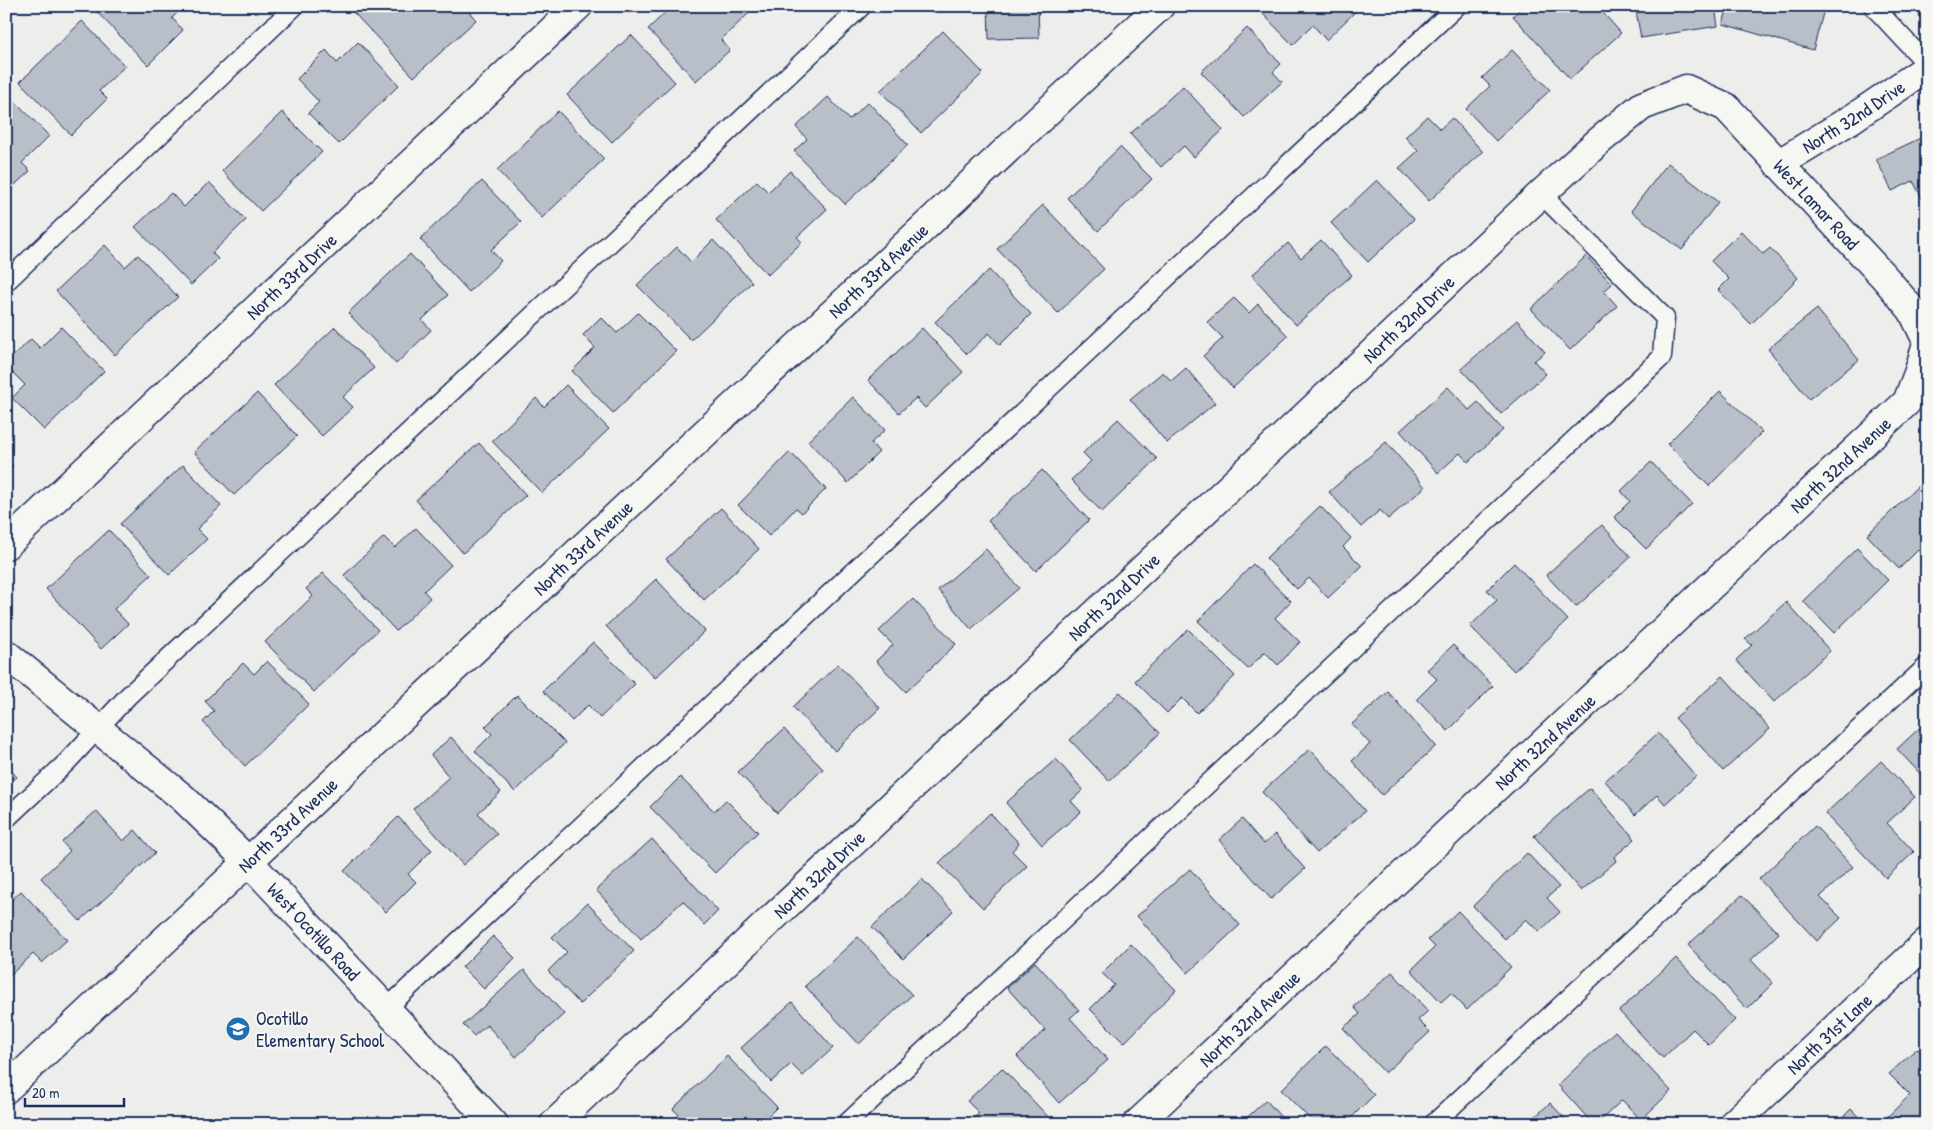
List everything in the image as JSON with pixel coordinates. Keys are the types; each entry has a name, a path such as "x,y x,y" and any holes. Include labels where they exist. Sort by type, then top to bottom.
{"street":[{"name":"North 33rd Drive","path":"6,545 578,6"},
{"name":"North 33rd Avenue","path":"6,1089 1160,6"},
{"name":"North 32nd Drive","path":"1778,164 1853,118 1927,68"},
{"name":"North 32nd Drive","path":"554,1124 1541,194 1598,142 1642,106 1686,89"},
{"name":"West Lamar Road","path":"1686,89 1726,107 1885,278 1912,310 1927,342"},
{"name":"North 32nd Avenue","path":"1137,1124 1907,402 1919,371 1927,342"},
{"name":"West Ocotillo Road","path":"6,654 183,798 249,862 494,1124"},
{"name":"North 31st Lane","path":"1733,1124 1927,942"}],"lane":[{"path":"6,282 295,6"},
{"path":"6,819 67,762 142,683 862,6"},
{"path":"386,1009 1458,6"},
{"path":"1873,6 1927,64"},
{"path":"846,1124 1662,357 1665,318 1541,194"},
{"path":"1433,1124 1927,666"}],"building":[{"path":"98,6 184,6 172,18 183,30 148,65 95,10"},
{"path":"361,6 464,6 476,20 414,77 354,13"},
{"path":"672,6 743,6 749,13 721,40 730,50 696,81 648,29"},
{"path":"768,6 778,6 773,11"},
{"path":"973,6 1038,6 1039,38 989,39 988,7"},
{"path":"1268,6 1355,6 1358,9 1326,40 1313,25 1293,45 1261,12"},
{"path":"1523,6 1597,6 1621,33 1570,79 1513,16"},
{"path":"1635,6 1715,6 1718,26 1641,38"},
{"path":"1728,6 1825,6 1813,50 1723,24"},
{"path":"82,21 125,66 99,91 107,99 71,135 20,82"},
{"path":"1247,28 1281,64 1273,72 1282,82 1244,117 1201,72"},
{"path":"943,31 983,73 921,133 880,91"},
{"path":"631,35 675,82 612,142 567,95"},
{"path":"358,42 399,85 339,144 308,113 319,102 297,79 326,50 337,63"},
{"path":"1512,50 1550,90 1496,141 1466,109 1490,86 1482,78"},
{"path":"1183,86 1223,130 1194,157 1184,146 1161,167 1130,134"},
{"path":"9,95 49,136 22,163 30,171 6,193 6,98"},
{"path":"828,97 849,120 868,102 908,145 845,204 794,151 807,139 796,127"},
{"path":"558,111 604,159 542,218 497,170"},
{"path":"282,112 322,152 261,211 222,171"},
{"path":"1427,116 1440,129 1452,118 1483,152 1429,201 1399,168 1418,151 1405,137"},
{"path":"1927,135 1927,208 1913,181 1892,191 1876,159"},
{"path":"1120,147 1152,179 1098,231 1067,198"},
{"path":"1668,163 1718,202 1682,250 1631,211"},
{"path":"790,171 827,209 797,237 802,242 768,275 716,220 757,181 768,192"},
{"path":"1377,180 1414,219 1368,262 1331,223"},
{"path":"482,181 521,222 491,250 501,261 469,292 420,239"},
{"path":"209,182 246,220 212,253 218,259 191,285 135,227 171,193 184,207"},
{"path":"1043,205 1104,269 1058,313 997,249"},
{"path":"1741,231 1763,254 1770,248 1798,278 1751,324 1718,290 1729,279 1711,261"},
{"path":"713,240 752,282 691,340 637,285 677,247 691,262"},
{"path":"1321,240 1352,275 1296,325 1252,275 1288,243 1301,258"},
{"path":"105,245 125,267 138,255 178,297 115,355 56,291"},
{"path":"410,254 448,295 422,320 431,330 396,364 348,313"},
{"path":"1586,256 1612,284 1604,291 1617,306 1570,350 1531,309"},
{"path":"989,270 1031,314 1000,345 989,333 967,354 935,322"},
{"path":"1234,298 1249,313 1258,304 1288,336 1233,388 1203,356 1223,338 1207,322"},
{"path":"1817,309 1859,360 1809,399 1768,349"},
{"path":"638,313 676,351 613,413 572,371 595,348 583,335 601,317 617,333"},
{"path":"1517,320 1545,352 1534,361 1546,374 1501,414 1461,369"},
{"path":"61,327 104,371 44,430 12,398 25,385 6,366 6,363 31,339 40,348"},
{"path":"335,327 374,368 343,397 353,407 322,436 274,385"},
{"path":"922,328 963,372 925,408 916,398 899,413 868,380"},
{"path":"1186,368 1215,403 1167,443 1130,399 1163,372 1171,381"},
{"path":"566,385 609,429 542,493 492,441 536,398 544,407"},
{"path":"1448,387 1469,410 1478,402 1503,430 1468,462 1460,453 1438,473 1400,431"},
{"path":"1720,391 1762,432 1709,486 1667,444"},
{"path":"257,393 297,436 234,495 194,452"},
{"path":"853,397 885,430 871,443 879,452 848,483 808,441"},
{"path":"1118,419 1157,459 1102,512 1071,480 1091,461 1083,453"},
{"path":"1386,442 1425,487 1388,519 1380,510 1361,527 1329,492"},
{"path":"479,443 526,495 463,553 416,500"},
{"path":"790,452 826,489 802,513 796,508 769,536 738,505"},
{"path":"6,459 13,466 6,472"},
{"path":"1651,462 1692,504 1646,549 1614,517 1630,501 1621,491"},
{"path":"183,465 221,506 197,529 207,539 169,575 120,524"},
{"path":"1042,470 1089,520 1036,571 988,521"},
{"path":"1920,484 1927,491 1927,559 1918,550 1899,569 1867,535"},
{"path":"1320,506 1351,538 1343,547 1362,566 1328,598 1309,578 1297,589 1266,558"},
{"path":"721,508 759,549 704,600 666,559"},
{"path":"1602,525 1631,557 1576,607 1546,575"},
{"path":"416,528 451,565 424,591 430,598 396,631 344,575 384,537 395,548"},
{"path":"109,530 151,575 114,609 128,624 101,649 46,589"},
{"path":"1857,548 1888,580 1834,633 1803,601"},
{"path":"986,549 1019,588 971,629 938,590"},
{"path":"1514,563 1568,620 1514,671 1470,626 1497,600 1487,590"},
{"path":"1253,564 1291,601 1275,618 1300,642 1278,665 1265,652 1248,669 1198,621"},
{"path":"323,573 378,630 314,692 265,642 313,596 306,589"},
{"path":"656,579 705,631 655,678 606,626"},
{"path":"913,599 956,644 906,692 876,661 893,645 879,631"},
{"path":"1786,602 1830,651 1774,702 1736,660 1752,645 1745,639"},
{"path":"1188,629 1235,676 1197,713 1182,698 1167,713 1135,681"},
{"path":"593,642 635,684 600,718 588,705 572,721 543,691"},
{"path":"1453,645 1493,686 1448,731 1417,699 1437,679 1427,670"},
{"path":"267,661 309,704 245,766 203,722 214,711 205,701 243,663 254,674"},
{"path":"838,664 880,708 835,751 793,707"},
{"path":"1723,676 1770,729 1723,771 1675,718"},
{"path":"1120,692 1160,733 1109,781 1070,740"},
{"path":"1388,692 1436,746 1382,795 1352,761 1370,744 1352,724"},
{"path":"517,695 565,743 515,792 475,751 492,734 485,727"},
{"path":"1927,721 1927,781 1897,749"},
{"path":"784,729 823,769 777,813 738,772"},
{"path":"1658,733 1696,776 1665,804 1657,795 1635,815 1605,781"},
{"path":"451,737 501,792 478,813 497,834 463,865 413,809 449,777 431,755"},
{"path":"1310,749 1365,811 1317,853 1262,792"},
{"path":"1056,759 1083,790 1071,801 1081,812 1042,845 1006,803"},
{"path":"1881,761 1915,797 1887,823 1914,852 1886,878 1825,814"},
{"path":"6,765 17,777 6,787"},
{"path":"680,777 714,811 726,800 758,832 715,873 650,807"},
{"path":"1590,788 1635,839 1614,857 1616,861 1581,891 1534,836"},
{"path":"96,811 123,841 135,830 155,853 80,921 41,878 70,851 62,842"},
{"path":"990,813 1019,843 1012,851 1027,866 983,908 939,863"},
{"path":"398,817 432,850 408,874 416,882 386,912 344,871"},
{"path":"1242,819 1264,844 1275,834 1305,869 1271,899 1219,840"},
{"path":"1815,826 1853,867 1820,897 1841,918 1817,941 1759,879"},
{"path":"652,839 718,911 704,925 683,901 641,939 596,890"},
{"path":"1527,853 1559,887 1547,898 1560,912 1539,932 1526,919 1505,939 1473,906"},
{"path":"1190,869 1240,925 1188,973 1137,916"},
{"path":"922,879 953,911 903,959 872,927"},
{"path":"21,891 67,940 42,963 33,954 6,979 6,905"},
{"path":"1742,895 1779,933 1751,960 1773,983 1747,1009 1688,945"},
{"path":"587,903 634,951 580,1004 548,971 567,952 552,937"},
{"path":"1458,911 1511,967 1467,1010 1451,993 1441,1002 1411,970 1435,947 1428,940"},
{"path":"493,936 515,958 484,989 462,967"},
{"path":"858,937 912,995 859,1044 805,986"},
{"path":"1131,944 1176,990 1124,1043 1090,1009 1114,985 1102,973"},
{"path":"1676,958 1735,1020 1709,1045 1693,1029 1663,1058 1619,1011"},
{"path":"1035,962 1079,1010 1070,1018 1108,1060 1059,1103 1017,1056 1045,1030 1007,988"},
{"path":"524,970 564,1014 516,1057 487,1025 474,1036 463,1025"},
{"path":"1392,972 1428,1011 1418,1020 1430,1032 1385,1073 1343,1028 1360,1014 1354,1007"},
{"path":"792,1002 833,1048 803,1076 791,1064 771,1082 741,1048"},
{"path":"1615,1031 1671,1091 1641,1120 1622,1100 1597,1124 1593,1124 1558,1085"},
{"path":"1326,1046 1374,1095 1345,1124 1315,1124 1281,1090"},
{"path":"1917,1048 1927,1058 1927,1124 1887,1124 1884,1120 1910,1095 1889,1074"},
{"path":"727,1056 777,1107 760,1124 688,1124 673,1109"},
{"path":"1002,1068 1055,1124 969,1124 979,1113 967,1101"},
{"path":"1266,1100 1287,1124 1240,1124"},
{"path":"1550,1103 1570,1124 1527,1124"},
{"path":"1851,1109 1865,1124 1836,1124"}],"place":[{"name":"Ocotillo Elementary School","path":"238,1029"}]}
